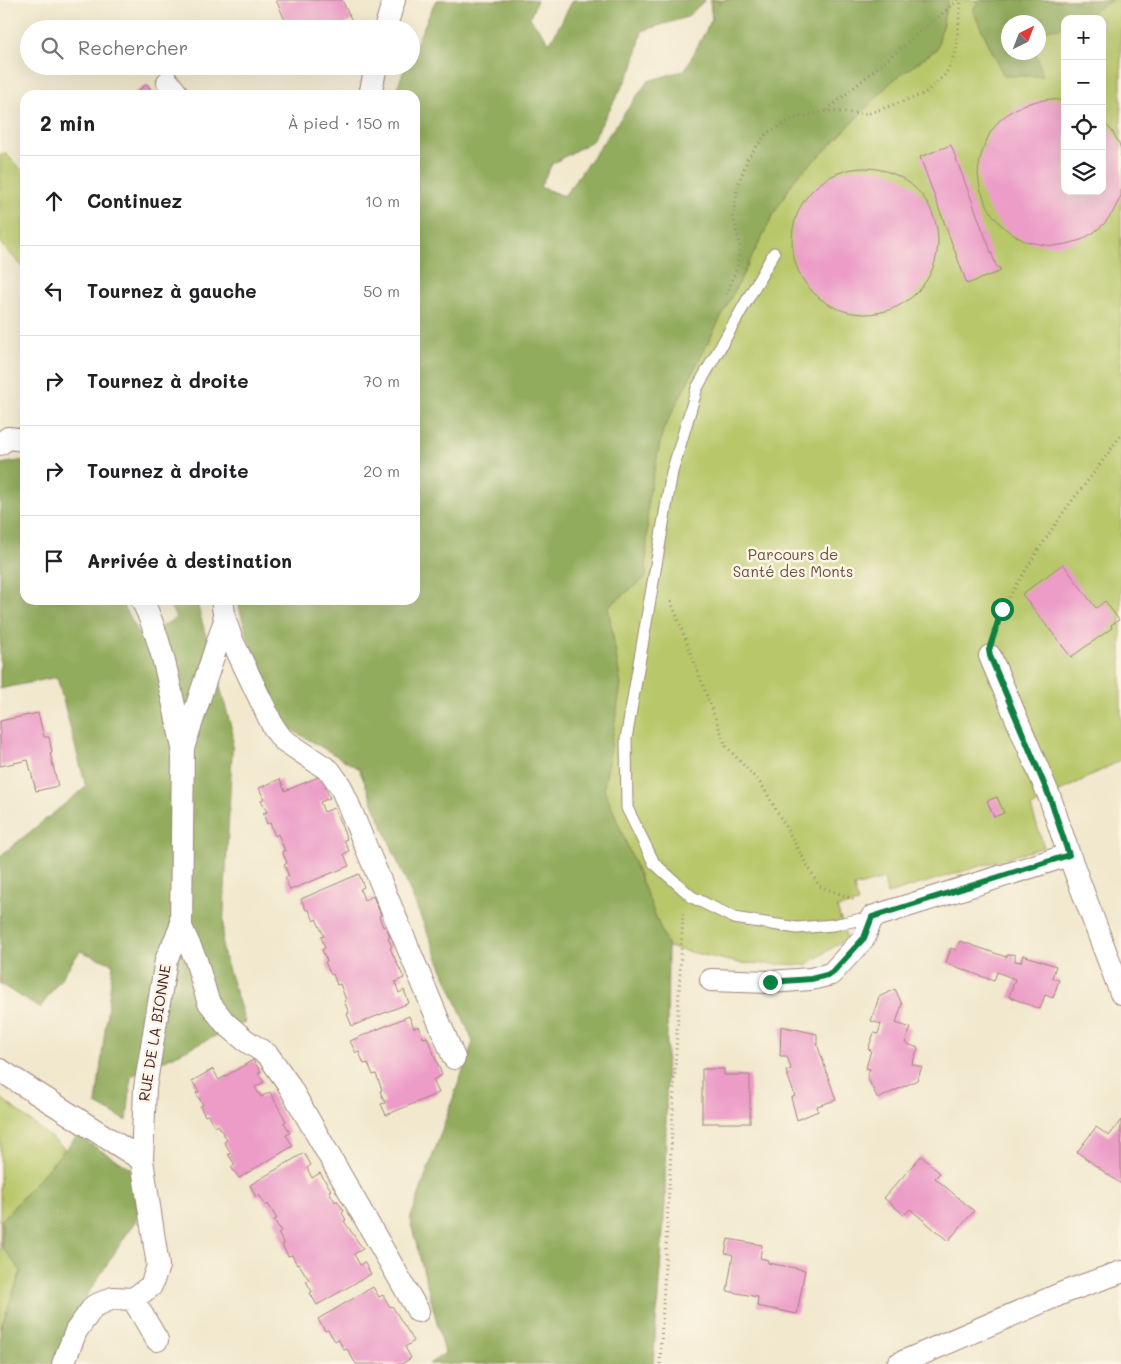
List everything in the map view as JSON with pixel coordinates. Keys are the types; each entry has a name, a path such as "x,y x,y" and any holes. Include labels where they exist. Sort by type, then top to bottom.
{"street":[{"path":"388,20 394,0"},
{"path":"371,90 374,75"},
{"path":"0,444 8,438 20,439"},
{"path":"145,605 159,644 183,748"},
{"path":"224,610 231,638 273,726 282,739 330,771 341,787 454,1058"},
{"name":"RUE DE LA BIONNE","path":"133,1299 150,1286 158,1266 142,1160 145,1088 166,960 181,927 183,748 224,610"},
{"path":"990,656 1050,798 1069,855 1121,993"},
{"path":"711,980 770,982 811,979 831,974 864,938 880,915 1069,855"},
{"path":"181,927 196,960 208,1001 225,1023 245,1040 268,1055 287,1082 418,1311"},
{"path":"0,1070 142,1160"},
{"path":"898,1364 1065,1292 1121,1272"},
{"path":"63,1364 76,1331 94,1306 113,1298 133,1299 157,1340"}],"lane":[{"path":"774,253 698,388 672,472 626,739 627,808 654,863 692,897 734,918 797,928 833,925 880,915"}],"path":[{"path":"725,297 737,268 740,245 733,217 738,185 748,158 767,133 795,118 827,110 866,114 924,94 946,74 956,51 959,0"},
{"path":"827,110 959,0"},
{"path":"990,656 989,650 1002,609 1064,510 1121,435"},
{"path":"669,597 726,746 762,784 819,886 880,915"},
{"path":"660,1364 684,921 682,888"}],"green space":[{"path":"436,0 537,0 530,18 550,43 573,0 705,0 687,17 642,31 633,67 592,141 552,164 540,187 564,196 648,81 685,70 712,19 710,0 719,0 719,3 726,0 948,0 937,49 892,81 828,148 796,177 777,208 663,430 648,499 646,577 608,607 621,685 604,788 668,947 665,1205 653,1364 429,1364 445,1353 410,1220 473,1042 359,769 287,727 249,641 238,605 420,605 420,90 396,90 402,75 420,75 420,35"},
{"name":"Parcours de Santé des Monts","path":"710,0 1121,0 1121,760 1031,807 1044,847 887,894 884,879 854,887 858,903 837,908 847,938 806,965 739,963 668,947 398,610 406,605 420,605 420,590 712,19"},
{"path":"978,0 1112,0 1088,15 1061,15 1061,28 1046,30 1046,15 1001,15 1001,60 1038,60 1043,76 1004,76 973,11"},
{"path":"4,152 20,168 20,264 0,243 0,156"},
{"path":"20,461 20,605 122,605 142,638 176,618 170,605 197,605 233,734 222,949 245,1022 131,1076 127,1121 96,1104 113,964 80,951 40,1008 0,984 0,856 86,787 57,677 0,689 0,464"},
{"path":"0,1097 65,1149 2,1220 2,1247 21,1271 0,1330"},
{"path":"77,1136 130,1168 139,1215 71,1320 55,1364 0,1364 0,1330 21,1271 2,1247 2,1220"}],"building":[{"path":"276,0 342,0 352,20 285,20"},
{"path":"147,84 151,90 139,90"},
{"path":"1051,99 1061,100 1061,195 1106,195 1106,124 1112,131 1121,150 1121,196 1113,212 1104,224 1093,233 1081,240 1067,244 1053,246 1038,244 1025,241 1012,234 992,214 980,188 978,174 980,159 990,133 999,121 1010,112 1023,105"},
{"path":"951,145 997,268 999,267 1001,271 967,284 920,157"},
{"path":"865,168 893,174 916,190 932,213 938,241 932,269 916,292 893,308 865,314 837,308 814,292 798,269 792,241 798,213 814,190 837,174"},
{"path":"1063,564 1096,608 1105,601 1119,620 1111,625 1112,628 1071,657 1022,594"},
{"path":"38,713 44,737 49,737 52,752 50,753 58,786 36,791 28,760 0,766 0,721"},
{"path":"323,775 328,786 325,787 330,798 320,802 324,812 334,808 347,839 344,840 349,851 344,854 349,866 290,890 285,878 289,876 284,865 287,863 282,851 285,851 278,834 275,836 270,823 267,824 263,813 267,812 261,800 264,799 259,788 280,779 285,791"},
{"path":"997,797 1004,813 994,817 987,801"},
{"path":"359,874 364,887 360,889 364,900 373,896 381,915 379,916 383,927 386,926 392,947 390,948 404,978 395,982 399,993 404,990 409,1003 352,1026 347,1014 349,1013 344,1001 346,1000 340,984 337,985 333,974 331,975 325,962 327,961 322,950 325,948 321,937 324,936 316,919 314,921 301,899"},
{"path":"960,941 1006,957 1007,955 1015,955 1015,961 1021,962 1023,955 1056,966 1052,978 1059,980 1053,998 1045,995 1040,1009 1009,997 1015,979 997,972 994,981 946,963 951,948 956,950"},
{"path":"895,989 902,1004 896,1023 911,1028 905,1043 918,1048 912,1064 922,1067 917,1080 878,1099 867,1077 870,1069 866,1068 871,1050 868,1049 874,1033 878,1034 881,1024 871,1021 879,997"},
{"path":"409,1016 414,1028 419,1026 423,1038 427,1037 439,1067 442,1075 433,1080 439,1093 386,1115 381,1104 385,1103 376,1074 373,1075 368,1063 364,1064 359,1052 356,1053 350,1041"},
{"path":"781,1026 817,1034 817,1044 836,1100 817,1106 818,1111 797,1120 791,1098 795,1096 786,1071 791,1069 787,1056 780,1056"},
{"path":"253,1060 261,1072 258,1073 264,1082 255,1087 261,1097 270,1092 286,1121 284,1122 290,1133 286,1135 293,1146 239,1178 231,1167 235,1165 228,1154 231,1153 224,1142 227,1140 218,1125 215,1127 208,1115 205,1116 200,1106 203,1105 196,1093 199,1092 192,1081 213,1069 219,1080"},
{"path":"702,1069 724,1069 724,1075 750,1075 750,1123 702,1123"},
{"path":"1121,1120 1121,1184 1077,1152 1096,1127 1109,1136"},
{"path":"304,1153 311,1165 307,1168 312,1178 320,1173 331,1190 329,1191 335,1202 337,1200 344,1211 342,1213 346,1220 344,1221 363,1249 354,1254 360,1265 364,1262 371,1274 317,1305 306,1281 309,1280 292,1255 288,1256 282,1245 284,1244 278,1233 281,1231 274,1220 277,1219 268,1204 266,1206 259,1195 256,1197 250,1185"},
{"path":"921,1156 940,1173 935,1178 974,1211 948,1241 910,1209 904,1215 884,1198"},
{"path":"728,1239 762,1245 760,1258 768,1260 768,1263 805,1270 797,1314 757,1306 758,1297 727,1291 733,1255 725,1253"},
{"path":"373,1287 379,1297 383,1295 390,1307 392,1306 414,1341 405,1347 411,1358 402,1364 356,1364 347,1349 344,1350 338,1339 335,1341 328,1330 325,1331 318,1319"}],"route":[{"path":"770,982 811,979 831,974 864,938 872,917 1069,855 1050,798 990,656 989,650 1002,609"}]}
